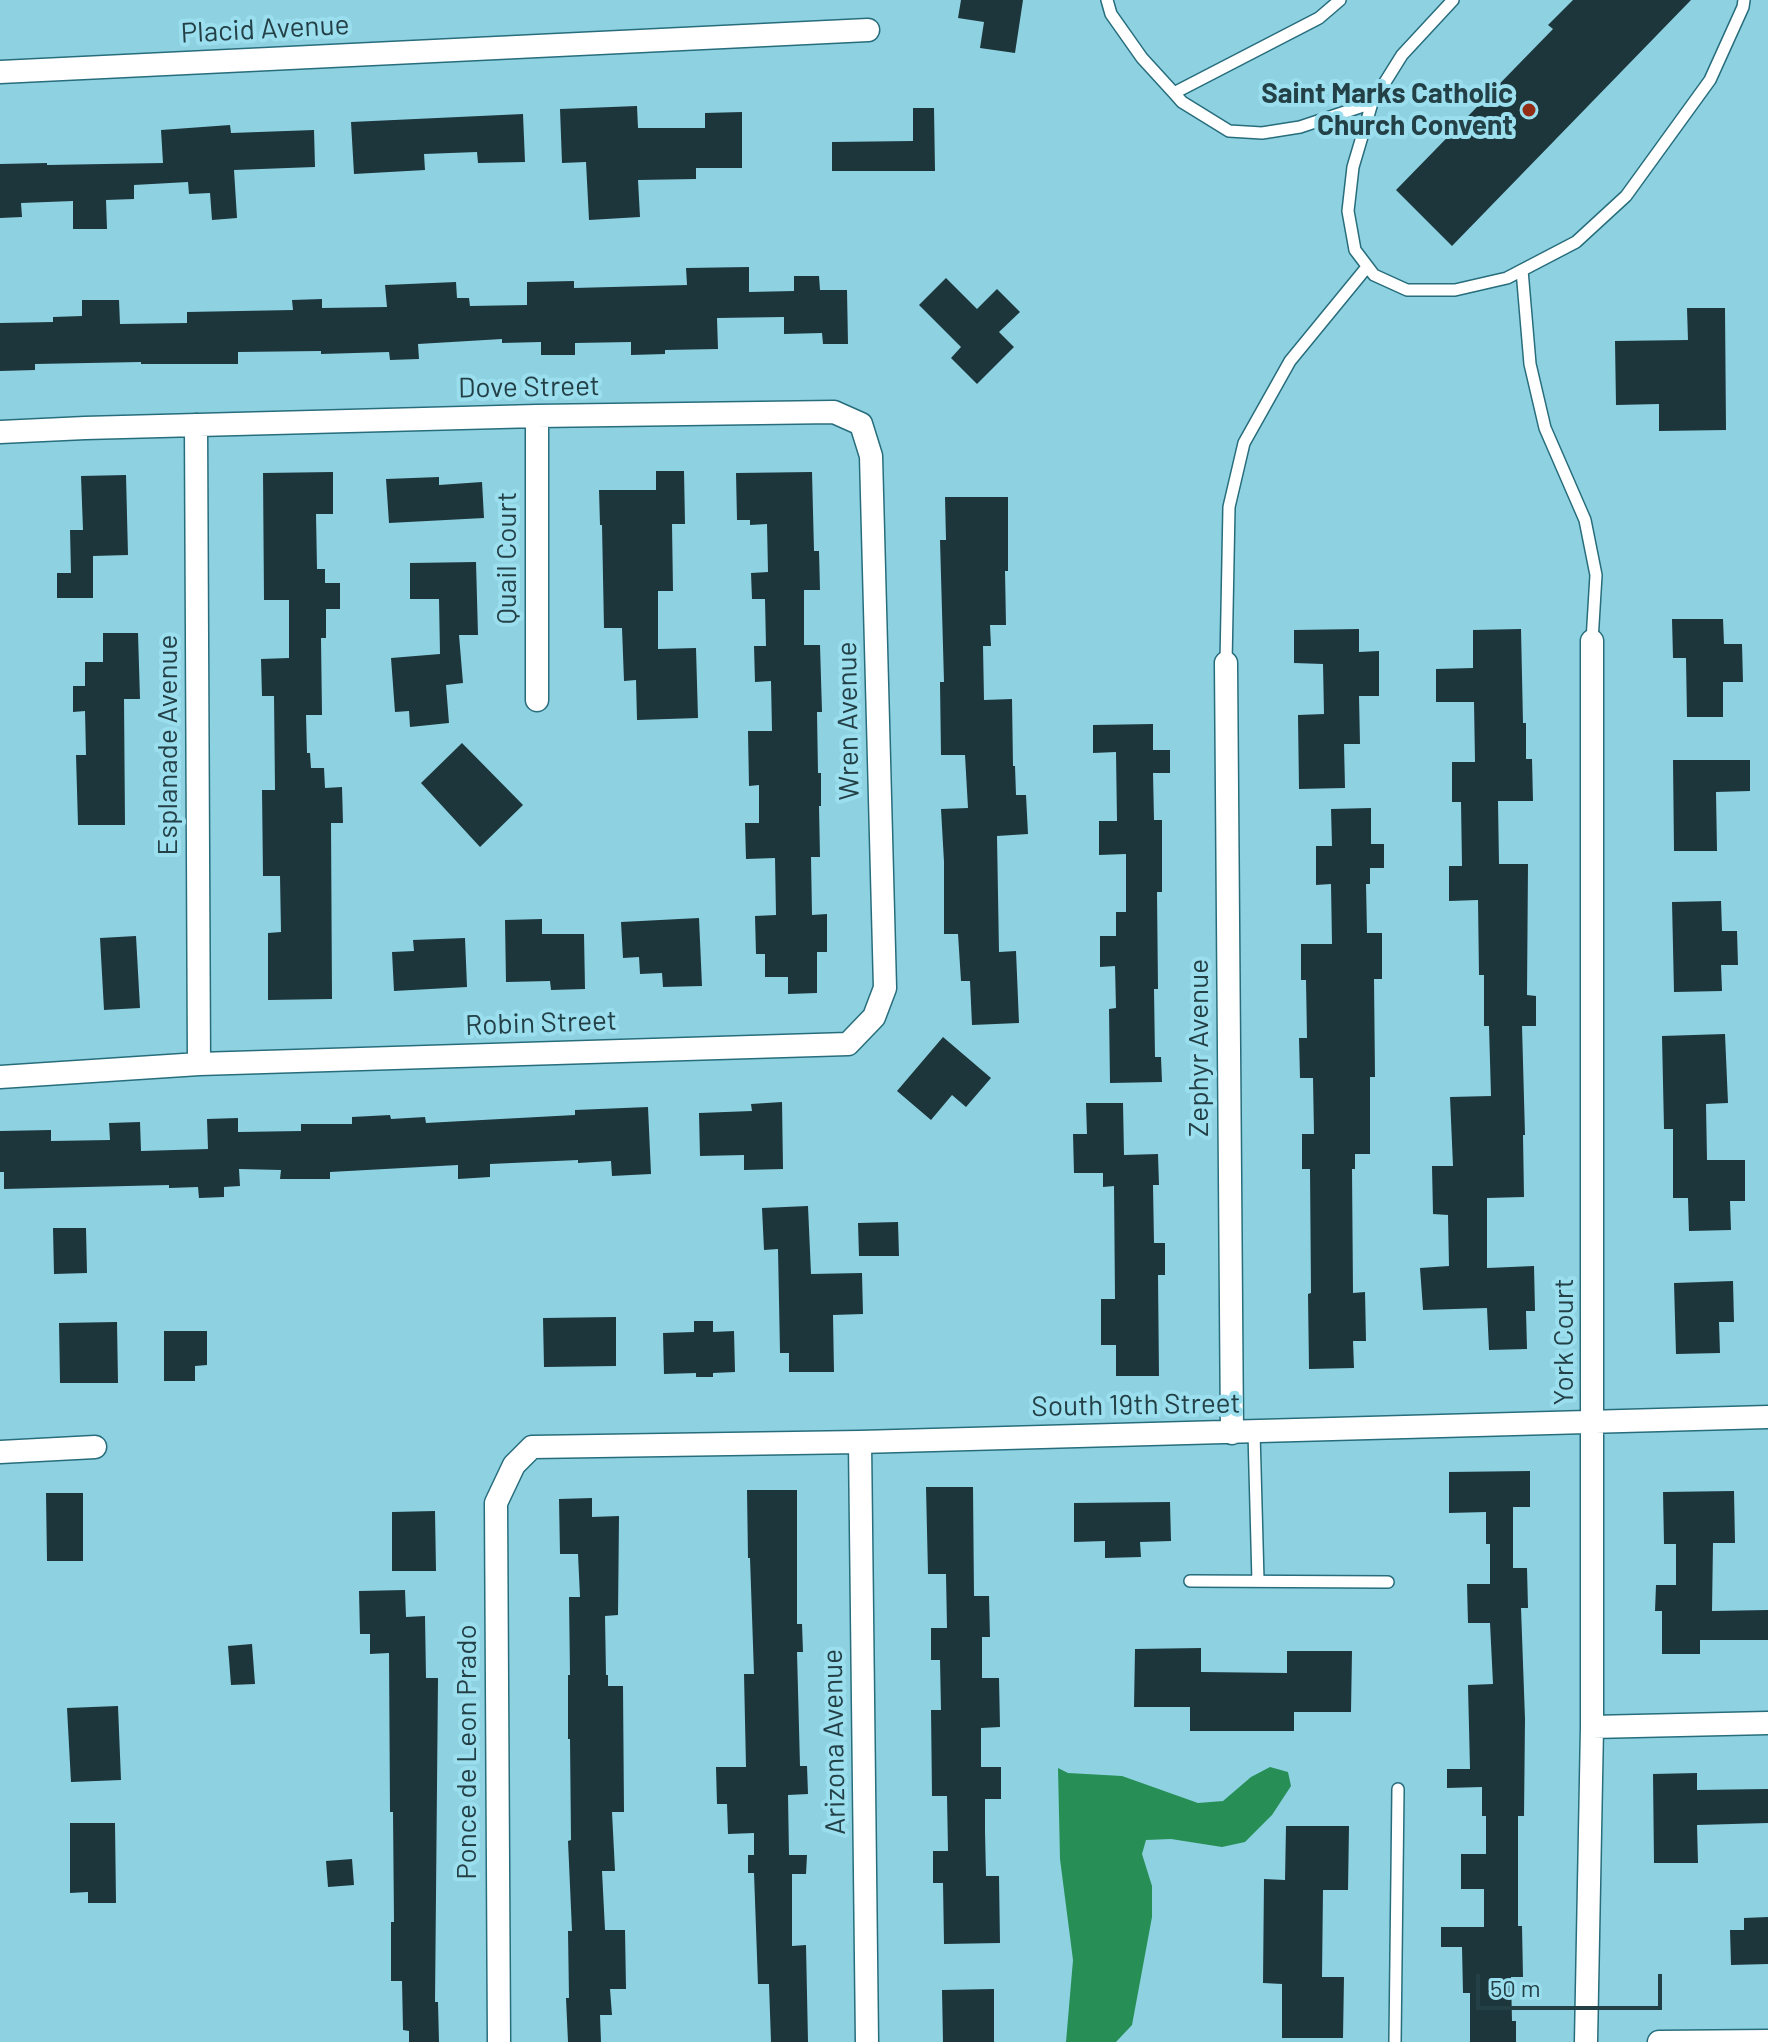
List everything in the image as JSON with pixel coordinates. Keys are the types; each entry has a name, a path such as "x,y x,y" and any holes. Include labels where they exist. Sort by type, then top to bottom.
{"street":[{"name":"Placid Avenue","path":"0,72 868,30"},
{"name":"Dove Street","path":"0,432 537,416 834,412 861,424"},
{"name":"Quail Court","path":"537,416 537,700"},
{"name":"Wren Avenue","path":"861,424 871,456 885,988 874,1017"},
{"name":"Esplanade Avenue","path":"196,425 199,1064"},
{"name":"York Court","path":"1586,2042 1594,1421 1592,641"},
{"name":"Zephyr Avenue","path":"1226,663 1243,1432"},
{"name":"Robin Street","path":"0,1077 199,1064 848,1044 874,1017"},
{"name":"South 19th Street","path":"514,1465 532,1447 860,1442 1768,1417"},
{"name":"Arizona Avenue","path":"860,1442 867,2042"},
{"path":"0,1452 95,1447"},
{"name":"Ponce de Leon Prado","path":"499,2042 496,1503 514,1465"},
{"path":"1592,1727 1768,1723"},
{"path":"1659,2042 1768,2041"}],"lane":[{"path":"1107,0 1111,14 1142,58 1182,102 1229,131 1262,133 1300,127 1372,103"},
{"path":"1174,93 1319,18 1340,0"},
{"path":"1453,0 1402,55 1372,103 1353,167 1348,211 1355,250 1374,275 1407,290 1455,290 1507,278 1576,242 1626,196 1710,80 1744,0"},
{"path":"1226,663 1229,507 1244,443 1290,361 1367,267"},
{"path":"1522,270 1530,364 1545,428 1585,520 1596,575 1592,641"},
{"path":"1243,1432 1258,1581"},
{"path":"1190,1581 1388,1582"},
{"path":"1395,2042 1398,1789"}],"shaded area":[{"path":"1270,1767 1288,1772 1291,1786 1272,1815 1245,1842 1222,1847 1171,1839 1146,1840 1142,1854 1152,1886 1152,1917 1132,2025 1116,2042 1066,2042 1073,1960 1060,1859 1058,1768 1068,1773 1122,1776 1198,1803 1223,1801 1251,1777"}],"building":[{"path":"961,0 1023,0 1015,53 980,48 984,22 958,18"},
{"name":"Saint Marks Catholic Church Convent","path":"1573,0 1691,0 1452,246 1396,190 1553,29 1548,25"},
{"path":"637,106 638,128 705,128 705,113 742,112 742,168 696,168 696,179 638,180 640,217 589,220 586,162 562,163 560,109"},
{"path":"913,108 934,108 935,171 832,171 832,142 913,141"},
{"path":"523,114 525,162 478,163 477,152 424,154 425,170 354,174 351,122"},
{"path":"230,125 231,133 314,130 315,167 234,170 237,218 212,220 210,193 189,194 188,182 134,185 134,199 106,200 107,229 73,229 73,201 21,203 22,217 0,218 0,164 163,163 161,130"},
{"path":"749,267 749,292 794,291 794,276 819,276 820,290 847,290 848,344 823,344 822,333 784,334 784,317 717,318 718,349 665,350 665,354 631,355 631,342 575,343 575,355 541,355 541,342 502,343 502,339 418,344 419,359 390,360 389,352 238,352 238,364 35,364 35,370 0,371 0,323 53,322 53,317 82,316 82,300 119,300 120,324 187,323 187,312 293,310 292,300 322,299 322,308 387,307 385,285 456,282 457,298 469,298 470,306 527,305 527,282 574,281 574,288 687,285 686,268"},
{"path":"946,278 977,309 997,289 1020,312 999,332 1014,347 977,384 951,358 961,347 919,305"},
{"path":"1687,308 1725,308 1726,430 1659,431 1659,404 1616,405 1615,341 1688,340"},
{"path":"656,471 684,471 685,524 672,524 673,591 658,591 658,649 696,648 698,718 637,720 636,680 624,681 622,628 604,628 599,490 656,490"},
{"path":"333,472 333,514 316,514 317,569 325,569 325,583 340,583 340,609 326,609 326,638 321,638 322,715 306,715 307,753 310,753 311,768 324,768 325,788 342,787 343,823 331,823 332,999 268,1000 268,933 281,932 280,876 263,876 262,790 275,790 274,696 262,696 261,659 289,658 289,600 264,600 263,473"},
{"path":"812,472 814,551 819,551 820,590 804,590 804,645 820,645 822,712 817,712 818,773 821,773 820,857 811,857 812,915 827,914 827,952 817,952 817,993 788,994 788,977 765,977 765,954 756,954 755,916 776,915 775,858 746,859 745,823 759,823 759,785 749,786 748,731 772,731 771,681 755,682 754,646 766,646 765,599 752,599 751,573 768,572 767,524 750,525 750,520 737,520 736,473"},
{"path":"126,475 128,555 93,556 93,598 57,598 57,573 71,573 70,530 83,530 81,476"},
{"path":"439,477 439,485 482,482 484,518 389,523 386,479"},
{"path":"945,497 1008,497 1006,625 990,625 991,646 983,646 984,700 1012,699 1016,795 1026,795 1028,834 997,836 999,952 1016,951 1019,1023 972,1025 970,981 961,981 958,934 944,934 941,809 968,808 965,755 941,755 940,682 944,682 940,540 946,540"},
{"path":"476,562 478,635 459,635 463,683 446,685 449,723 410,727 409,711 395,712 391,658 440,654 439,599 410,599 410,563"},
{"path":"1672,619 1723,619 1724,644 1742,644 1743,682 1723,682 1723,717 1687,717 1686,658 1673,658"},
{"path":"1359,629 1359,652 1379,651 1379,696 1359,696 1360,744 1344,744 1345,788 1299,789 1298,715 1324,714 1323,664 1294,663 1294,630"},
{"path":"1521,629 1523,723 1526,723 1526,759 1532,759 1533,801 1498,801 1499,864 1528,864 1527,995 1536,996 1536,1026 1522,1026 1524,1197 1487,1198 1487,1268 1534,1266 1535,1311 1526,1311 1527,1349 1489,1350 1487,1308 1423,1310 1420,1268 1449,1266 1448,1215 1433,1214 1432,1166 1453,1166 1450,1097 1491,1096 1489,1026 1484,1026 1484,975 1479,975 1478,900 1449,901 1449,866 1462,866 1461,802 1452,802 1452,762 1475,762 1474,702 1436,702 1436,669 1473,668 1473,630"},
{"path":"103,633 138,633 140,699 124,699 125,825 78,825 76,755 86,755 85,711 73,712 73,686 85,686 85,662 103,662"},
{"path":"1153,724 1153,750 1170,750 1170,773 1153,773 1154,820 1162,820 1162,892 1157,892 1158,989 1154,989 1155,1057 1161,1057 1162,1082 1110,1083 1109,1009 1116,1008 1115,966 1100,967 1100,936 1116,936 1116,912 1126,912 1126,854 1099,855 1099,821 1117,821 1116,752 1093,753 1093,725"},
{"path":"462,743 523,805 480,847 421,783"},
{"path":"1673,760 1750,760 1750,791 1716,792 1717,851 1674,851"},
{"path":"1371,808 1371,844 1384,844 1384,868 1370,868 1370,884 1366,884 1367,933 1382,933 1382,979 1374,979 1375,1077 1370,1077 1370,1154 1355,1154 1355,1169 1352,1169 1353,1293 1365,1292 1366,1341 1353,1341 1354,1368 1309,1369 1310,1169 1302,1169 1302,1134 1314,1134 1313,1078 1300,1078 1299,1038 1307,1038 1306,980 1301,980 1301,944 1332,944 1331,884 1316,885 1316,846 1332,846 1331,809"},
{"path":"1721,901 1722,931 1737,931 1738,965 1721,965 1722,991 1674,992 1672,902"},
{"path":"699,918 702,986 663,987 662,973 640,974 639,957 623,958 621,922"},
{"path":"542,919 542,934 584,934 585,989 551,990 550,981 506,982 505,920"},
{"path":"136,936 140,1008 104,1010 100,938"},
{"path":"465,938 467,987 394,991 392,952 414,951 413,940"},
{"path":"1725,1034 1728,1103 1706,1104 1707,1160 1745,1160 1745,1201 1730,1201 1731,1230 1689,1231 1688,1198 1673,1198 1673,1129 1664,1129 1662,1036"},
{"path":"943,1037 991,1078 966,1107 952,1095 931,1120 897,1091"},
{"path":"782,1102 783,1169 744,1170 744,1155 700,1156 699,1113 752,1111 751,1104"},
{"path":"1086,1103 1123,1103 1124,1155 1158,1154 1159,1185 1153,1185 1154,1243 1165,1243 1165,1275 1158,1275 1159,1376 1116,1376 1116,1345 1101,1345 1101,1299 1115,1299 1114,1186 1103,1187 1103,1173 1074,1173 1073,1134 1087,1134"},
{"path":"648,1107 651,1174 612,1176 611,1161 578,1163 578,1160 490,1164 490,1177 458,1179 458,1165 330,1172 330,1179 280,1179 281,1170 239,1169 240,1186 224,1187 224,1197 199,1198 198,1187 169,1188 169,1185 4,1189 4,1172 0,1172 0,1131 51,1130 51,1141 110,1140 109,1123 140,1122 141,1151 208,1149 207,1119 238,1118 238,1132 301,1131 301,1124 352,1124 352,1117 425,1117 426,1123 575,1115 575,1110"},
{"path":"808,1206 811,1274 862,1273 863,1314 833,1315 834,1372 789,1372 789,1353 780,1353 778,1249 764,1250 762,1208"},
{"path":"898,1222 899,1256 859,1256 858,1223"},
{"path":"53,1228 86,1228 87,1273 54,1274"},
{"path":"1733,1281 1734,1322 1719,1322 1720,1353 1676,1354 1674,1283"},
{"path":"616,1317 616,1366 544,1367 543,1318"},
{"path":"694,1321 713,1321 713,1332 734,1331 735,1372 713,1373 713,1377 696,1377 696,1373 664,1374 663,1333 694,1332"},
{"path":"117,1322 118,1383 60,1383 59,1323"},
{"path":"164,1331 207,1331 207,1365 195,1366 195,1381 164,1381"},
{"path":"1530,1471 1530,1507 1513,1507 1513,1568 1527,1568 1528,1608 1521,1608 1524,1816 1518,1816 1518,1926 1522,1926 1523,1977 1511,1977 1516,2042 1470,2042 1470,1993 1463,1993 1462,1947 1441,1947 1441,1927 1484,1927 1484,1889 1461,1889 1461,1854 1486,1854 1486,1816 1482,1816 1482,1787 1447,1788 1447,1769 1470,1769 1468,1685 1493,1684 1490,1623 1468,1623 1467,1584 1490,1584 1490,1544 1486,1544 1486,1512 1449,1513 1449,1472"},
{"path":"926,1487 973,1487 974,1596 989,1596 990,1637 982,1637 982,1678 999,1678 1000,1727 981,1728 981,1767 1001,1767 1001,1799 985,1799 986,1876 999,1876 1000,1943 944,1944 943,1883 933,1883 933,1851 948,1851 947,1796 932,1796 931,1710 941,1710 940,1660 931,1660 931,1628 947,1628 946,1574 928,1574"},
{"path":"747,1490 797,1490 797,1624 802,1624 803,1652 797,1652 800,1766 807,1766 808,1794 788,1795 789,1855 807,1855 806,1874 792,1874 792,1946 806,1945 808,2042 771,2042 769,1984 758,1984 754,1873 748,1873 748,1855 754,1855 754,1833 728,1834 727,1804 717,1804 716,1767 746,1767 744,1674 754,1674"},
{"path":"1734,1491 1735,1543 1713,1543 1712,1611 1768,1610 1768,1640 1700,1640 1700,1654 1662,1654 1662,1611 1655,1611 1656,1585 1676,1585 1676,1544 1664,1544 1663,1492"},
{"path":"46,1493 83,1493 83,1561 47,1561"},
{"path":"592,1498 592,1517 619,1516 618,1615 605,1616 608,1686 623,1686 624,1812 612,1812 615,1871 602,1871 605,1930 625,1930 626,1989 610,1989 612,2015 600,2015 601,2042 568,2042 568,1931 572,1931 568,1841 571,1840 569,1597 580,1597 578,1554 560,1554 559,1499"},
{"path":"1170,1502 1171,1541 1140,1542 1141,1557 1105,1558 1105,1541 1074,1542 1074,1503"},
{"path":"435,1511 436,1571 392,1571 392,1512"},
{"path":"405,1590 406,1617 425,1616 426,1678 438,1678 435,2002 438,2002 439,2042 409,2042 409,2031 403,2030 402,1981 391,1981 391,1922 394,1922 389,1653 370,1654 370,1634 360,1634 359,1591"},
{"path":"252,1644 255,1684 231,1685 228,1646"},
{"path":"1201,1648 1201,1672 1287,1673 1287,1651 1352,1651 1351,1712 1294,1712 1294,1731 1190,1731 1190,1707 1134,1707 1135,1649"},
{"path":"118,1706 121,1780 71,1782 67,1708"},
{"path":"1697,1773 1697,1790 1768,1789 1768,1823 1697,1825 1698,1863 1654,1863 1653,1774"},
{"path":"70,1823 115,1823 116,1903 88,1903 88,1892 70,1893"},
{"path":"1286,1826 1349,1826 1348,1890 1323,1890 1322,1977 1344,1977 1343,2038 1282,2038 1282,1984 1263,1983 1264,1879 1285,1880"},
{"path":"352,1859 354,1885 328,1887 326,1861"},
{"path":"1768,1917 1768,1964 1731,1965 1730,1930 1744,1930 1744,1918"},
{"path":"994,1989 994,2042 943,2042 942,1990"}],"place":[{"name":"Saint Marks Catholic Church Convent","path":"1529,110"}]}
